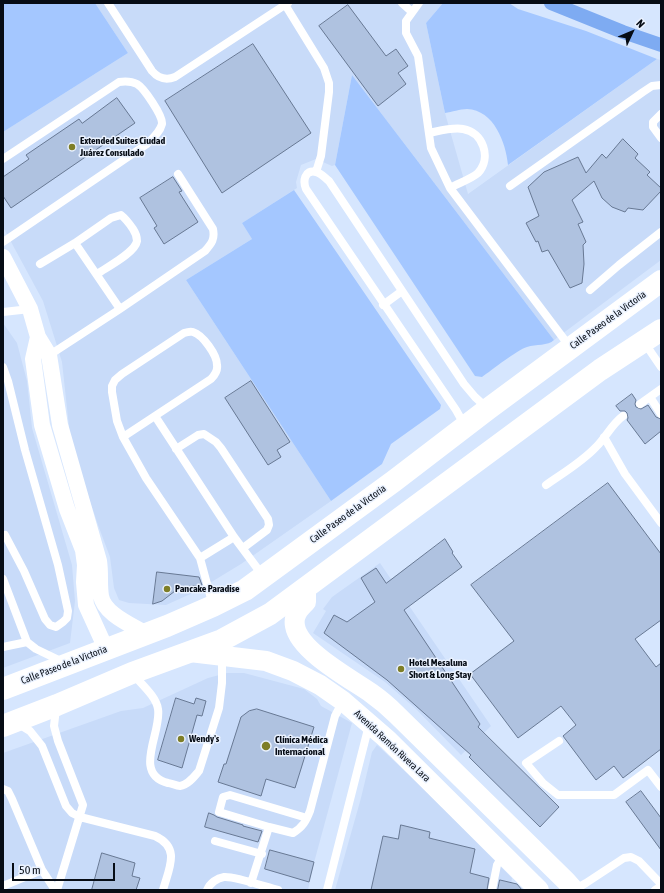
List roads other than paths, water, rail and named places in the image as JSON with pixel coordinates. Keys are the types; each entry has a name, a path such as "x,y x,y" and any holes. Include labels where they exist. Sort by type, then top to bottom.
{"main road":[{"name":"Calle Paseo de la Victoria","path":"3,689 146,634 213,606 245,590 394,481 465,426 661,281"},
{"path":"9,724 57,706 132,673 190,652 222,648 306,588 600,370 652,336"}],"street":[{"path":"3,257 30,309 38,337 49,355 60,425 99,561 101,572 101,597 103,603 112,613 146,634"},
{"path":"38,337 33,359 42,425 67,509 84,557 86,605 106,649"},
{"path":"306,588 306,602 298,610 294,625 298,636 304,643 321,659 384,702 566,881 573,890"},
{"name":"Avenida Ramón Rivera Lara","path":"222,648 293,671 320,685 342,701 388,740 539,890"},
{"path":"369,723 384,702"}],"lane":[{"path":"108,3 152,71 156,76 165,79 174,77 286,4 324,68 329,83 321,156 316,172"},
{"path":"402,3 412,12"},
{"path":"419,3 406,21 406,33 418,56 431,148 450,188 571,348"},
{"path":"3,159 119,82 132,82 139,85 145,92 161,119 162,124 158,132 147,144 3,242"},
{"path":"510,186 643,92 652,86 661,85"},
{"path":"661,114 653,122 653,127 661,138"},
{"path":"429,133 464,129 477,136 484,148 484,161 478,172 450,188"},
{"path":"465,426 456,410 306,189 304,178 308,174 316,172 323,175 329,181 464,384 488,409"},
{"path":"33,359 49,355 120,309 205,251 212,243 215,236 213,229 178,174"},
{"path":"40,264 75,243 111,218 121,215 126,218 135,231 137,238 136,243 128,253 97,274"},
{"path":"590,290 661,232"},
{"path":"75,243 120,309"},
{"path":"384,305 402,291"},
{"path":"3,312 30,309"},
{"path":"123,437 211,379 216,374 218,364 204,340 195,332 190,331 184,333 115,380 112,392 117,421 123,437 146,478 200,558 213,606"},
{"path":"652,336 661,367"},
{"path":"3,367 8,381 33,484 58,565 67,601 67,618 56,627 50,625 45,619 24,571 5,535 3,536"},
{"path":"640,404 661,389"},
{"path":"650,397 661,414"},
{"path":"155,416 234,537 263,577"},
{"path":"546,485 587,455 624,416"},
{"path":"176,449 198,435 204,434 210,436 221,448 268,519 269,525 267,530 243,548"},
{"path":"604,437 625,474 661,523"},
{"path":"200,558 234,537"},
{"path":"3,579 27,642 36,650 67,664"},
{"path":"3,647 27,642"},
{"path":"132,673 149,693 158,709 158,720 150,760 150,769 156,777 162,781 180,786 187,784 199,771 219,708 222,683 222,648"},
{"path":"307,818 230,796 223,797 219,812 269,827 293,832 300,829 307,818 335,716 342,701"},
{"path":"56,890 83,805 58,741 54,726 57,706"},
{"path":"327,890 369,723"},
{"path":"9,724 30,731 42,746 66,806 72,813 155,836 163,840 168,845 171,853 170,864 163,890"},
{"path":"559,741 526,763 543,782 558,795 614,795 648,770 661,787"},
{"path":"3,788 8,791 12,798 42,870 56,890"},
{"path":"251,883 262,854 269,827"},
{"path":"215,841 262,854"},
{"path":"492,890 497,865 504,854"},
{"path":"573,890 624,858 631,857 639,861 661,885 655,890"},
{"path":"3,886 42,870"},
{"path":"207,890 209,886 220,878 232,878 278,890"}],"waterway":[{"path":"551,3 623,32 661,45"}],"place":[{"name":"Extended Suites Ciudad Juárez Consulado","path":"72,147"},
{"name":"Pancake Paradise","path":"167,589"},
{"name":"Hotel Mesaluna Short & Long Stay","path":"401,669"},
{"name":"Wendy's","path":"181,739"},
{"name":"Clínica Médica Internacional","path":"266,746"}]}
